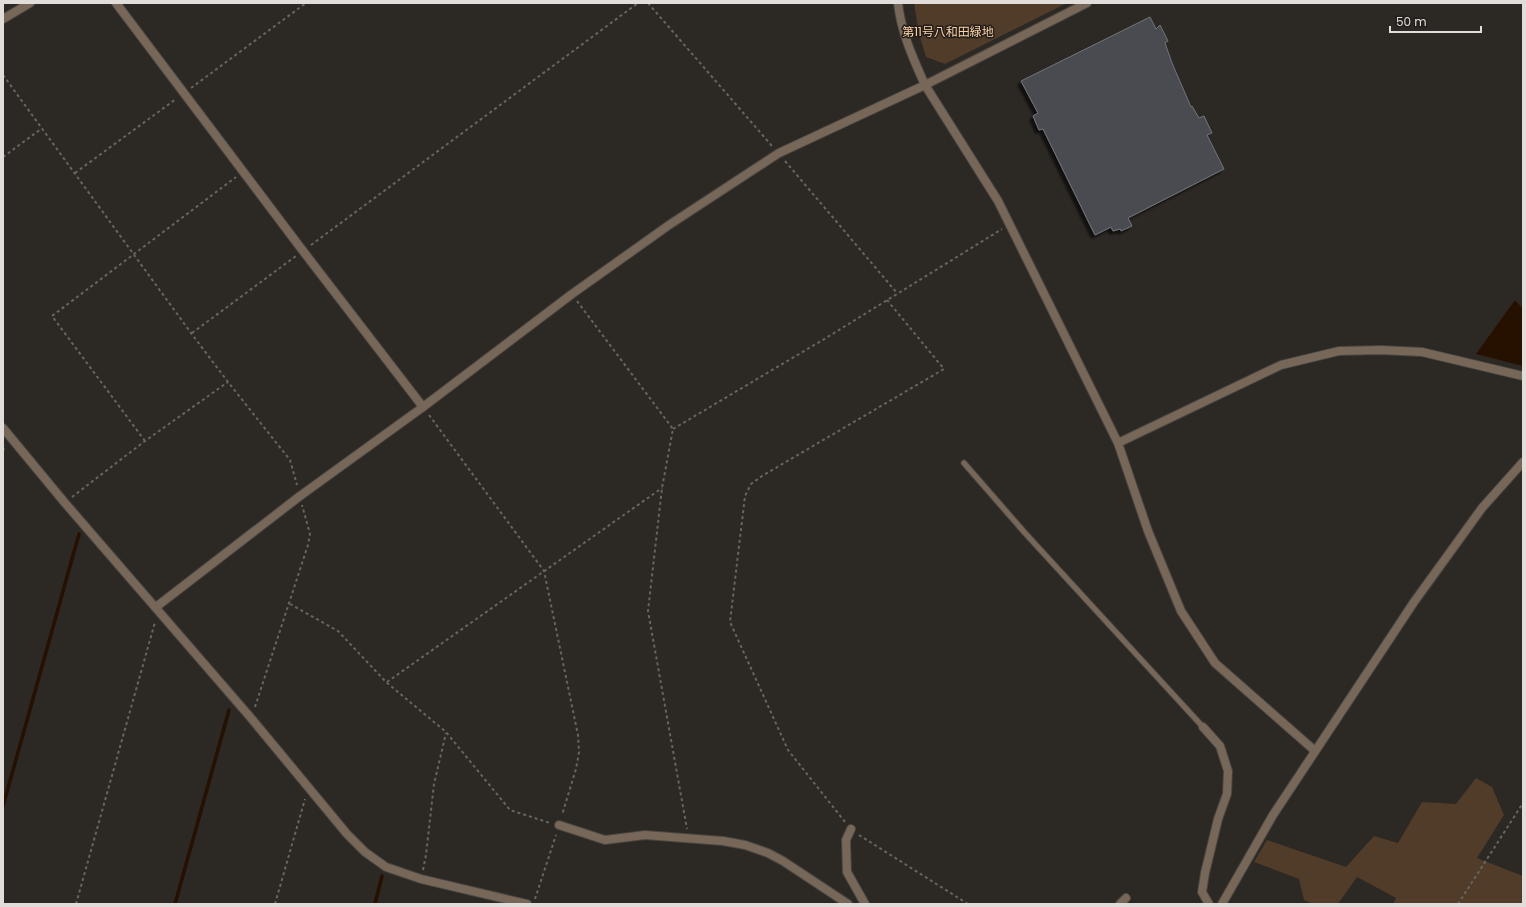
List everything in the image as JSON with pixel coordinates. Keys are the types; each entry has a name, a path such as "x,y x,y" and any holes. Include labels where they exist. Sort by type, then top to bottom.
{"street":[{"path":"3,19 30,3"},
{"path":"116,3 423,407"},
{"path":"898,3 899,14 907,47 925,85 998,201 1118,443 1148,531 1181,611 1215,663 1314,750"},
{"path":"156,608 300,496 423,407 572,294 669,225 779,153 925,85 1087,3"},
{"path":"1118,443 1281,365 1339,352 1381,350 1422,352 1523,376"},
{"path":"3,428 65,503 251,718 347,834 365,852 386,867 421,879 527,904"},
{"path":"1222,904 1273,815 1314,750 1414,602 1482,508 1523,462"},
{"path":"1203,727 1220,746 1228,771 1227,794 1218,820 1202,892 1209,904"},
{"path":"559,825 605,840 645,835 723,841 745,845 768,853 848,904"},
{"path":"850,830 846,840 847,872 865,904"}],"lane":[{"path":"964,463 1025,533 1203,727"}],"path":[{"path":"191,333 638,3"},
{"path":"648,3 779,153 897,293"},
{"path":"3,75 191,333 290,460 310,534 290,604 251,718"},
{"path":"3,157 41,129"},
{"path":"146,441 52,316 243,172"},
{"path":"673,429 826,338 1009,225"},
{"path":"572,294 673,429 662,488 648,611 689,838"},
{"path":"887,300 944,369 762,476 751,484 745,496 730,622 788,750 850,830 968,904"},
{"path":"65,503 146,441 228,382"},
{"path":"423,407 544,571 578,735 579,752 576,769 534,904"},
{"path":"386,682 662,488"},
{"path":"290,604 338,631 386,682 446,732 510,810 559,825"},
{"path":"76,904 138,676 156,619 156,608"},
{"path":"421,879 426,855 434,784 446,732"},
{"path":"275,904 302,806 309,788"},
{"path":"1458,904 1523,803"}],"green space":[{"name":"第11号八和田緑地","path":"914,3 1067,3 945,64 926,57 919,34"},
{"path":"1476,778 1492,787 1504,815 1477,858 1523,876 1523,904 1393,904 1396,898 1357,877 1338,904 1313,904 1304,900 1299,879 1254,862 1267,840 1346,867 1374,836 1398,843 1422,802 1456,804"}],"shaded area":[{"path":"1515,300 1523,309 1523,366 1476,354"}],"building":[{"path":"1150,17 1156,29 1160,25 1168,41 1165,43 1191,107 1192,106 1199,118 1204,116 1212,133 1207,135 1224,169 1128,218 1132,226 1121,231 1120,229 1113,231 1111,227 1095,235 1043,129 1039,130 1033,116 1038,113 1021,81"}],"waterway":[{"path":"3,806 79,534"},
{"path":"175,904 229,710"},
{"path":"375,904 382,876"}]}
